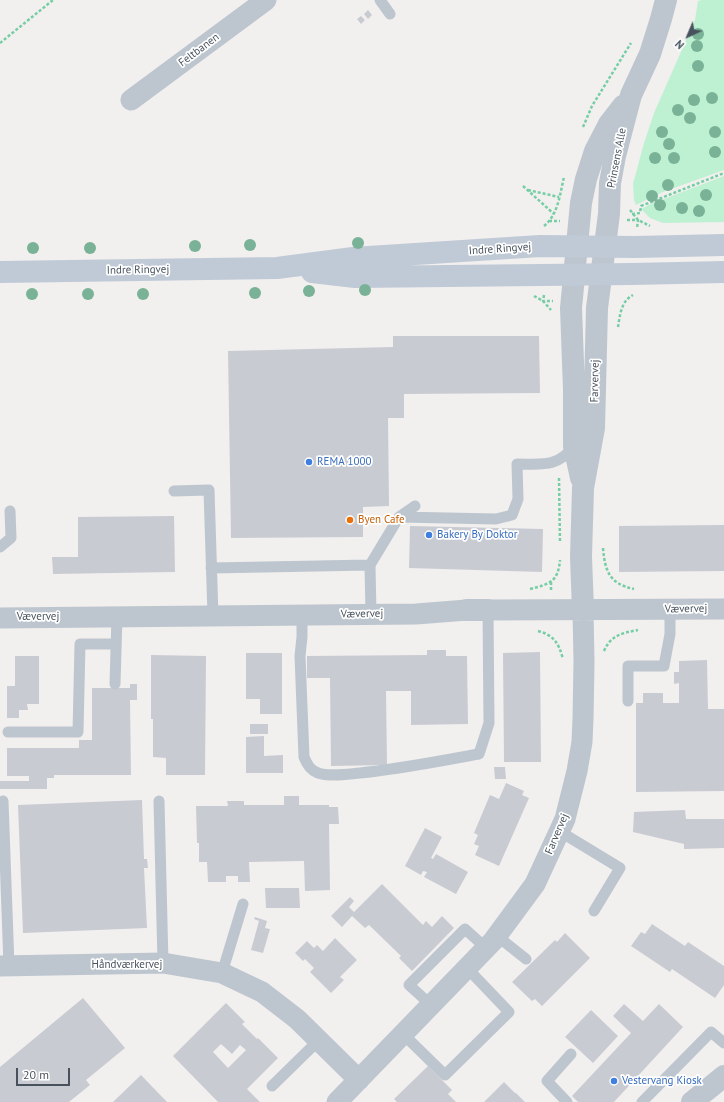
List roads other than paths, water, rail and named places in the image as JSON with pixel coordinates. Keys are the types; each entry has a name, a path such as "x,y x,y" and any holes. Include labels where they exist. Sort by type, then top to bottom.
{"main road":[{"name":"Indre Ringvej","path":"0,272 276,268 353,258 540,246 724,245"},
{"name":"Indre Ringvej","path":"276,268 355,277 724,272"}],"street":[{"name":"Feltbanen","path":"131,100 266,0"},
{"name":"Prinsens Alle","path":"601,274 609,214 610,183 615,156 631,95 650,54 666,0"},
{"name":"Prinsens Alle","path":"574,275 581,203 586,179 595,151 609,124 631,95"},
{"name":"Farvervej","path":"348,1094 491,942 535,884 565,819 578,771 582,742 584,662 581,557 583,488 594,428 596,308 601,274"},
{"name":"Farvervej","path":"574,275 571,308 574,390 567,454 583,488"},
{"name":"Vævervej","path":"0,618 416,614 467,610 724,609"},
{"name":"Håndværkervej","path":"5,966 163,963 222,973 262,992 298,1019 319,1040 348,1094"},
{"path":"692,1102 724,1076"}],"lane":[{"path":"380,0 390,14"},
{"path":"398,517 496,519 512,515 518,499 517,464 549,464 567,454"},
{"path":"174,491 209,490 213,616"},
{"path":"371,614 370,565 398,517 416,506"},
{"path":"0,547 11,538 10,511"},
{"path":"212,568 370,565"},
{"path":"628,701 628,666 664,666 670,634 670,609"},
{"path":"302,615 300,656 304,757 312,770 319,773 338,775 387,770 479,754 489,723 488,610"},
{"path":"115,684 117,617"},
{"path":"8,732 78,732 80,644 116,644"},
{"path":"3,801 5,966"},
{"path":"159,801 163,963"},
{"path":"559,831 620,868 594,911"},
{"path":"222,973 243,904"},
{"path":"431,1005 409,985 465,929 526,959"},
{"path":"403,1034 445,1075 509,1012 467,968"},
{"path":"642,1102 712,1032 724,1044"},
{"path":"272,1086 319,1040"},
{"path":"567,1102 547,1081 571,1054"}],"place":[{"name":"REMA 1000","path":"309,462"},
{"name":"Byen Cafe","path":"350,520"},
{"name":"Bakery By Doktor","path":"429,535"},
{"name":"Vestervang Kiosk","path":"614,1081"}]}
